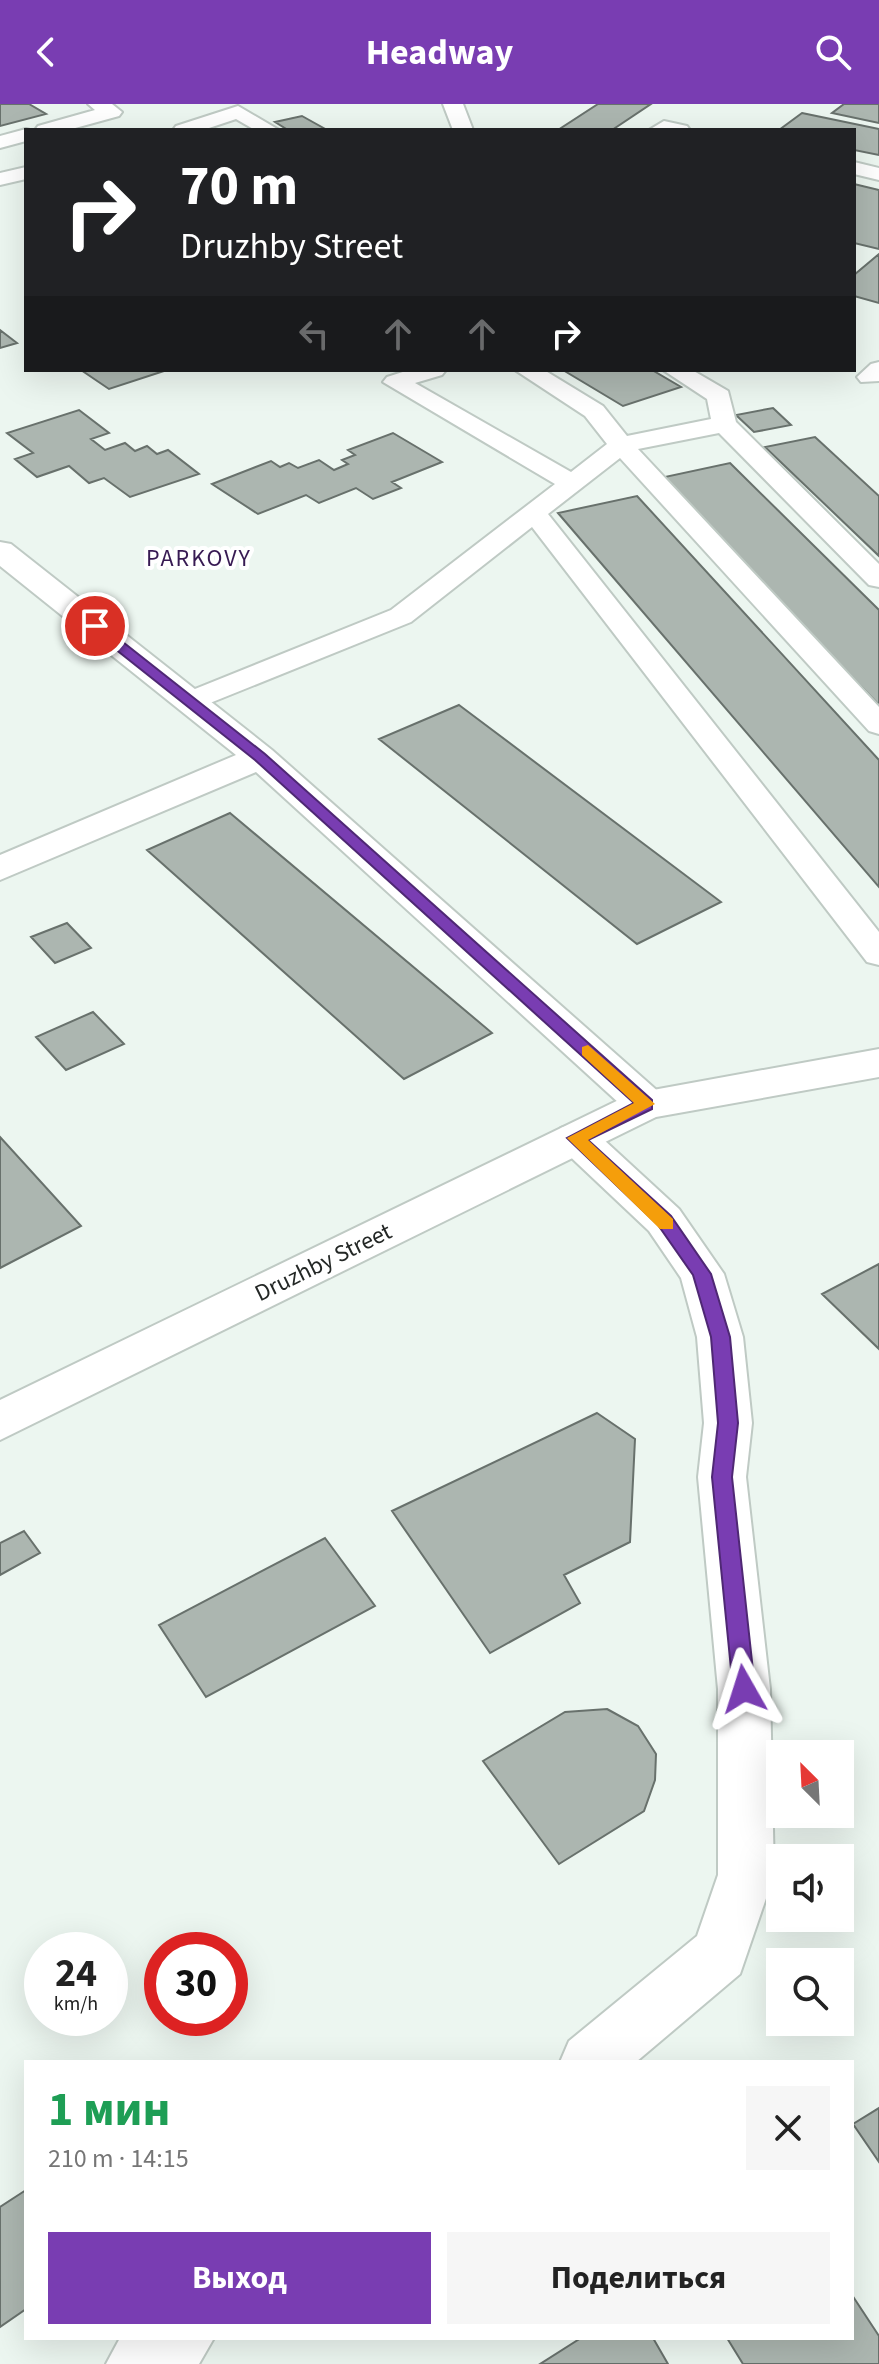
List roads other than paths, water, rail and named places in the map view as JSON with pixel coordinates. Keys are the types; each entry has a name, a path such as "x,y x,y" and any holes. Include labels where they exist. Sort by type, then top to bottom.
{"street":[{"path":"0,551 260,757 646,1104"},
{"path":"0,869 260,757"},
{"name":"Druzhby Street","path":"0,1421 646,1104 879,1063"},
{"path":"576,1138 664,1220 702,1274 720,1337 728,1423 722,1477 744,1689 746,1875 720,1954 592,2060"},
{"path":"139,2364 178,2340"}],"lane":[{"path":"52,128 112,112 98,104"},
{"path":"453,104 462,128"},
{"path":"189,128 246,108 267,128"},
{"path":"0,142 24,136"},
{"path":"856,168 879,174"},
{"path":"0,179 24,173"},
{"path":"428,372 395,382 572,483"},
{"path":"530,372 594,411 621,445 879,725"},
{"path":"678,372 719,396 724,424 879,579"},
{"path":"190,701 401,616 621,445 724,424"},
{"path":"534,513 879,954"}],"district":[{"name":"PARKOVY","path":"199,558"}]}
